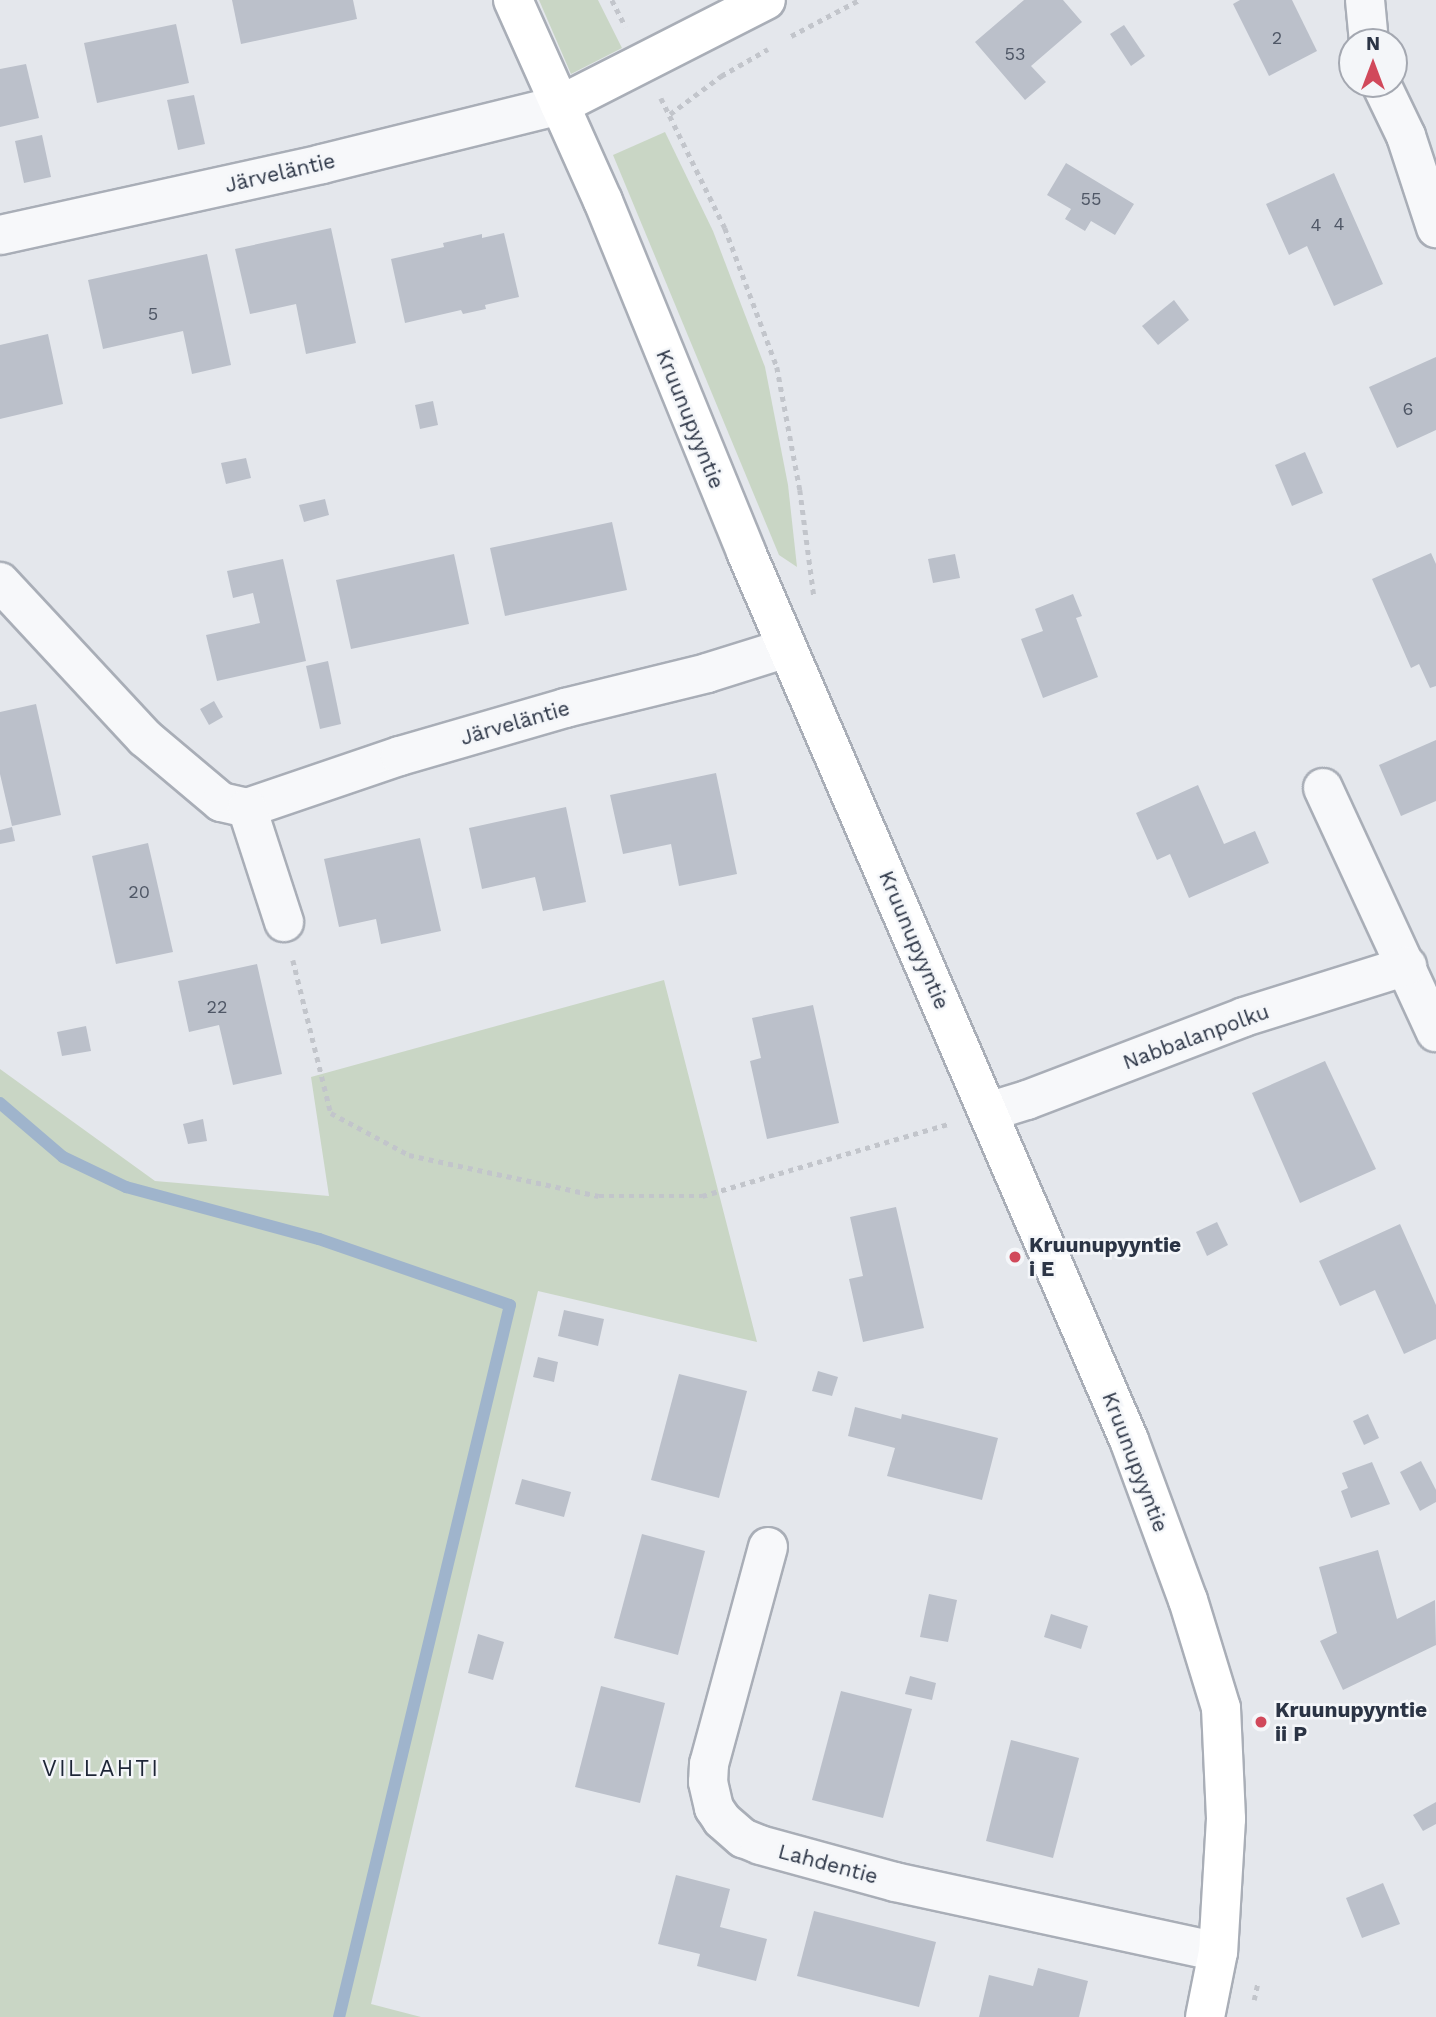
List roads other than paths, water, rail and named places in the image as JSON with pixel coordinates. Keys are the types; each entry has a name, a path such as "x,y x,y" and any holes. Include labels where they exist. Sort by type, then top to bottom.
{"street":[{"name":"Kruunupyyntie","path":"513,0 560,105 787,648 1129,1440 1188,1600 1221,1708 1226,1819 1218,1952 1205,2017"},
{"path":"560,105 766,0"},
{"path":"1366,0 1368,28"},
{"path":"1388,98 1406,136 1436,228"},
{"name":"Järveläntie","path":"0,236 322,164 560,105"},
{"path":"0,582 145,738 221,802 247,808 284,922"},
{"name":"Järveläntie","path":"247,808 400,755 565,708 706,673 787,648"},
{"path":"1323,788 1436,1032"},
{"name":"Nabbalanpolku","path":"988,1112 1027,1100 1244,1017 1406,965"},
{"name":"Lahdentie","path":"768,1547 709,1764 708,1782 714,1808 722,1820 743,1838 760,1845 895,1882 1218,1952"}],"waterway":[{"path":"0,1103 63,1157 126,1187 319,1239 510,1305 339,2017"}],"place":[{"name":"Kruunupyyntie i E","path":"1015,1257"},
{"name":"Kruunupyyntie ii P","path":"1261,1722"}],"district":[{"name":"VILLAHTI","path":"101,1769"}]}
